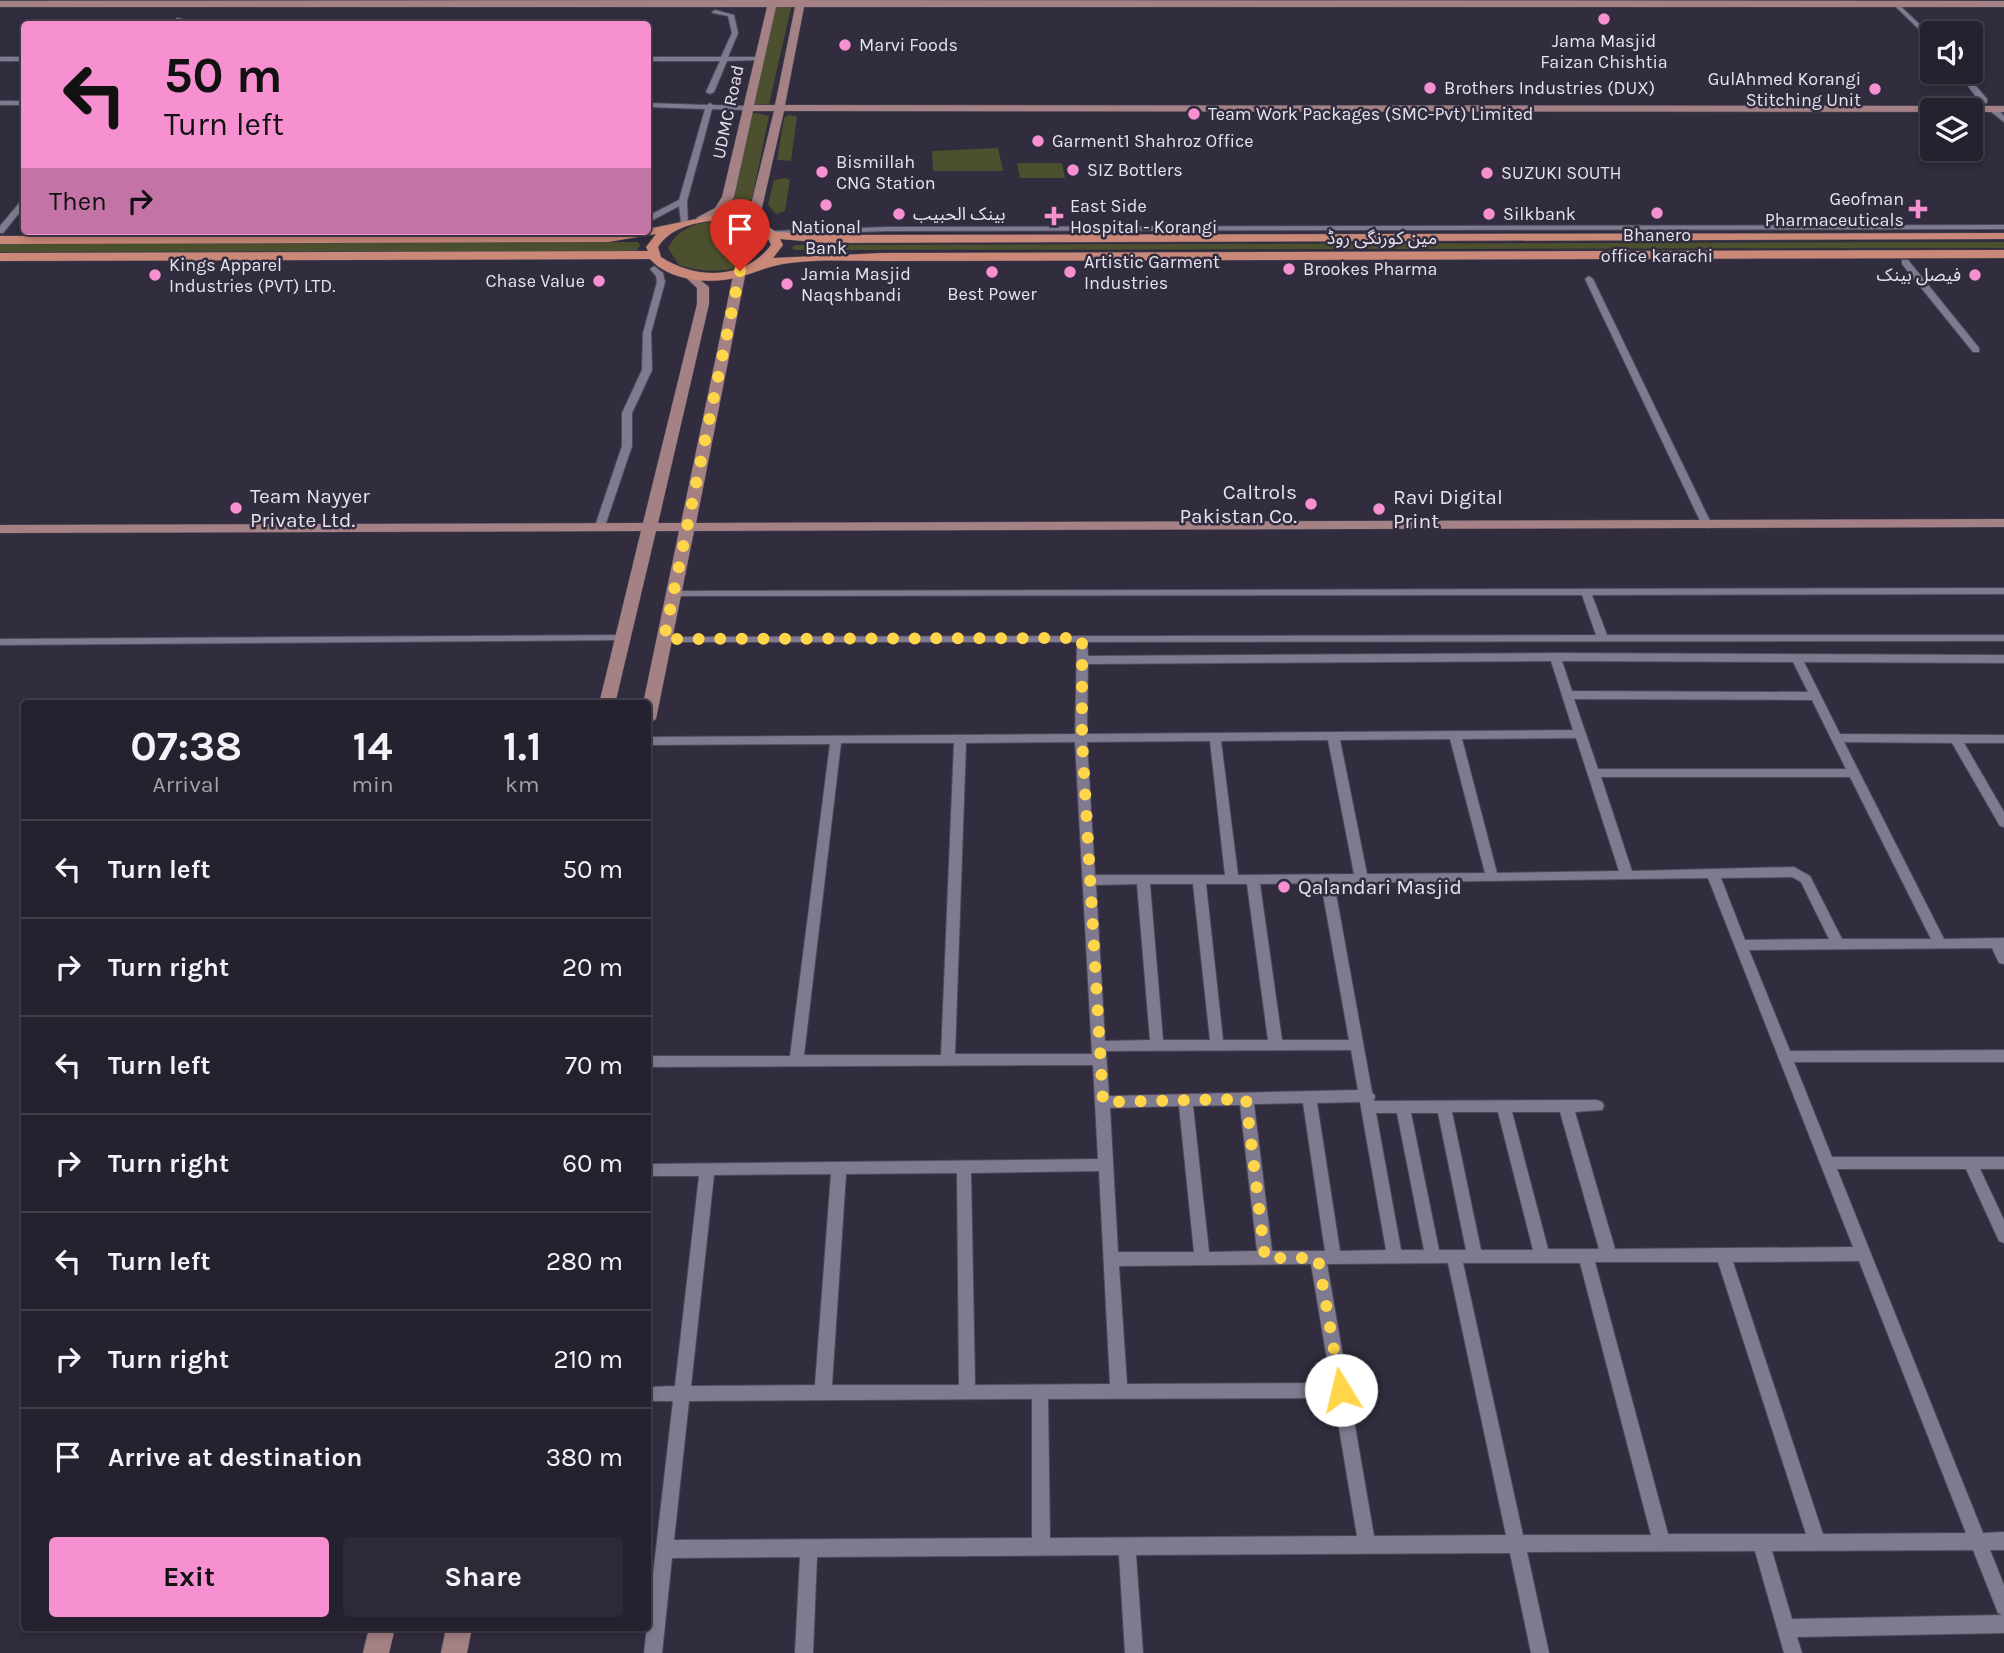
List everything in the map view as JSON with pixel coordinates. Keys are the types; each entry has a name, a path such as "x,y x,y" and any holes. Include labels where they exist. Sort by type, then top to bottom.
{"main road":[{"path":"651,232 702,218 753,221 774,234 777,245 772,255 760,264"},
{"path":"669,229 657,237 652,247 654,255 663,266 688,274"},
{"name":"مین کورنگی روڈ","path":"774,234 827,239 1009,234 2004,236"},
{"path":"0,240 296,235 608,238 628,235"},
{"name":"مین کورنگی روڈ","path":"688,274 712,276 760,264 792,260 883,262 2004,254"},
{"path":"0,257 282,261 654,255"}],"street":[{"name":"UDMC Road","path":"702,218 719,210 728,197 757,59 773,2"},
{"path":"753,221 808,2"},
{"path":"0,4 2004,4"},
{"path":"715,12 733,5"},
{"path":"710,92 735,33 733,5"},
{"path":"1897,5 1920,28"},
{"path":"0,59 21,59"},
{"path":"651,59 757,59"},
{"path":"1970,84 1984,101"},
{"path":"1593,105 1984,101 2001,105"},
{"path":"0,103 21,103"},
{"path":"651,105 747,108 2001,105"},
{"path":"2001,105 2004,120"},
{"path":"685,223 683,201 710,106"},
{"path":"0,110 21,110"},
{"path":"651,217 683,201"},
{"path":"0,231 21,206"},
{"path":"1009,234 2004,227"},
{"path":"1905,262 1976,350"},
{"path":"600,526 627,446 627,412 647,370 648,333 661,282 660,275 653,269 688,274 700,281 705,295 608,700"},
{"path":"651,704 740,271"},
{"path":"1589,279 1707,525"},
{"path":"0,529 2004,523"},
{"path":"673,593 2001,591 2004,601"},
{"path":"1586,592 1602,637"},
{"path":"0,642 621,638"},
{"path":"1082,638 1082,738 1119,1392"},
{"path":"664,639 2004,638"},
{"path":"1082,660 1555,657 2004,659"},
{"path":"1555,657 1627,875"},
{"path":"1796,657 1940,944"},
{"path":"1567,695 1816,696"},
{"path":"651,741 1580,734"},
{"path":"1455,735 1492,878"},
{"path":"1333,736 1361,878"},
{"path":"1215,737 1232,879"},
{"path":"1837,738 2004,738"},
{"path":"1955,738 2004,824"},
{"path":"948,1060 960,739"},
{"path":"796,1061 836,740"},
{"path":"1593,773 1854,773"},
{"path":"1091,880 1794,873 1806,879 1838,944"},
{"path":"1713,875 2004,1607"},
{"path":"1143,879 1157,1046"},
{"path":"1199,879 1217,1045"},
{"path":"1253,879 1276,1045"},
{"path":"1328,879 1395,1257"},
{"path":"1742,945 2000,943 2004,960"},
{"path":"651,1062 948,1060 1100,1053 1157,1046 1357,1045"},
{"path":"1787,1057 2004,1056"},
{"path":"1103,1102 1309,1097 1403,1107 1597,1106"},
{"path":"1309,1097 1341,1390 1367,1545"},
{"path":"1246,1099 1265,1258"},
{"path":"1185,1100 1202,1259"},
{"path":"1403,1107 1433,1257"},
{"path":"1444,1107 1475,1256"},
{"path":"1504,1107 1542,1256"},
{"path":"1566,1107 1609,1256"},
{"path":"1829,1163 2004,1163"},
{"path":"1970,1163 2004,1237"},
{"path":"651,1170 1106,1165"},
{"path":"964,1167 967,1392"},
{"path":"823,1393 839,1168"},
{"path":"653,1653 707,1169"},
{"path":"1111,1259 1865,1254"},
{"path":"1723,1255 1817,1542"},
{"path":"1586,1256 1662,1543"},
{"path":"1454,1257 1540,1653"},
{"path":"651,1394 1341,1390"},
{"path":"1040,1392 1041,1547"},
{"path":"666,1549 2004,1541"},
{"path":"1761,1543 1793,1653"},
{"path":"1127,1546 1134,1653"},
{"path":"804,1653 809,1548"},
{"path":"1786,1628 2004,1624"},
{"path":"376,1653 381,1631"},
{"path":"454,1653 458,1631"}],"green space":[{"path":"775,7 791,8 769,104 754,105"},
{"path":"751,114 769,116 752,199 738,204 730,201"},
{"path":"788,115 797,116 791,161 777,160 784,118"},
{"path":"998,148 1003,171 933,171 932,151"},
{"path":"1017,163 1062,163 1065,178 1020,178"},
{"path":"774,180 790,180 785,211 776,214 768,205"},
{"path":"710,222 747,230 762,245 748,262 726,270 701,270 679,265 668,248 672,242 685,229"},
{"path":"638,242 640,246 635,251 0,252 0,243"},
{"path":"2004,242 2004,248 791,248 796,245"}],"place":[{"name":"Jama Masjid Faizan Chishtia","path":"1604,19"},
{"name":"Marvi Foods","path":"845,45"},
{"name":"Brothers Industries (DUX)","path":"1430,88"},
{"name":"GulAhmed Korangi Stitching Unit","path":"1875,89"},
{"name":"Team Work Packages (SMC-Pvt) Limited","path":"1194,114"},
{"name":"Garment1 Shahroz Office","path":"1038,141"},
{"name":"SIZ Bottlers","path":"1073,170"},
{"name":"Bismillah CNG Station","path":"822,172"},
{"name":"SUZUKI SOUTH","path":"1487,173"},
{"name":"National Bank","path":"826,205"},
{"name":"Geofman Pharmaceuticals","path":"1918,209"},
{"name":"Bhanero office karachi","path":"1657,213"},
{"name":"بينک الحبيب","path":"899,214"},
{"name":"Silkbank","path":"1489,214"},
{"name":"East Side Hospital - Korangi","path":"1054,216"},
{"name":"Brookes Pharma","path":"1289,269"},
{"name":"Best Power","path":"992,272"},
{"name":"Artistic Garment Industries","path":"1070,272"},
{"name":"Kings Apparel Industries (PVT) LTD.","path":"155,275"},
{"name":"فیصل بینک","path":"1975,275"},
{"name":"Chase Value","path":"599,281"},
{"name":"Jamia Masjid Naqshbandi","path":"787,284"},
{"name":"Caltrols Pakistan Co.","path":"1311,504"},
{"name":"Team Nayyer Private Ltd.","path":"236,508"},
{"name":"Ravi Digital Print","path":"1379,509"},
{"name":"Qalandari Masjid","path":"1284,887"}],"route":[{"path":"740,271 664,639 1082,638 1082,738 1103,1102 1246,1099 1265,1258 1318,1258 1341,1390"}]}
